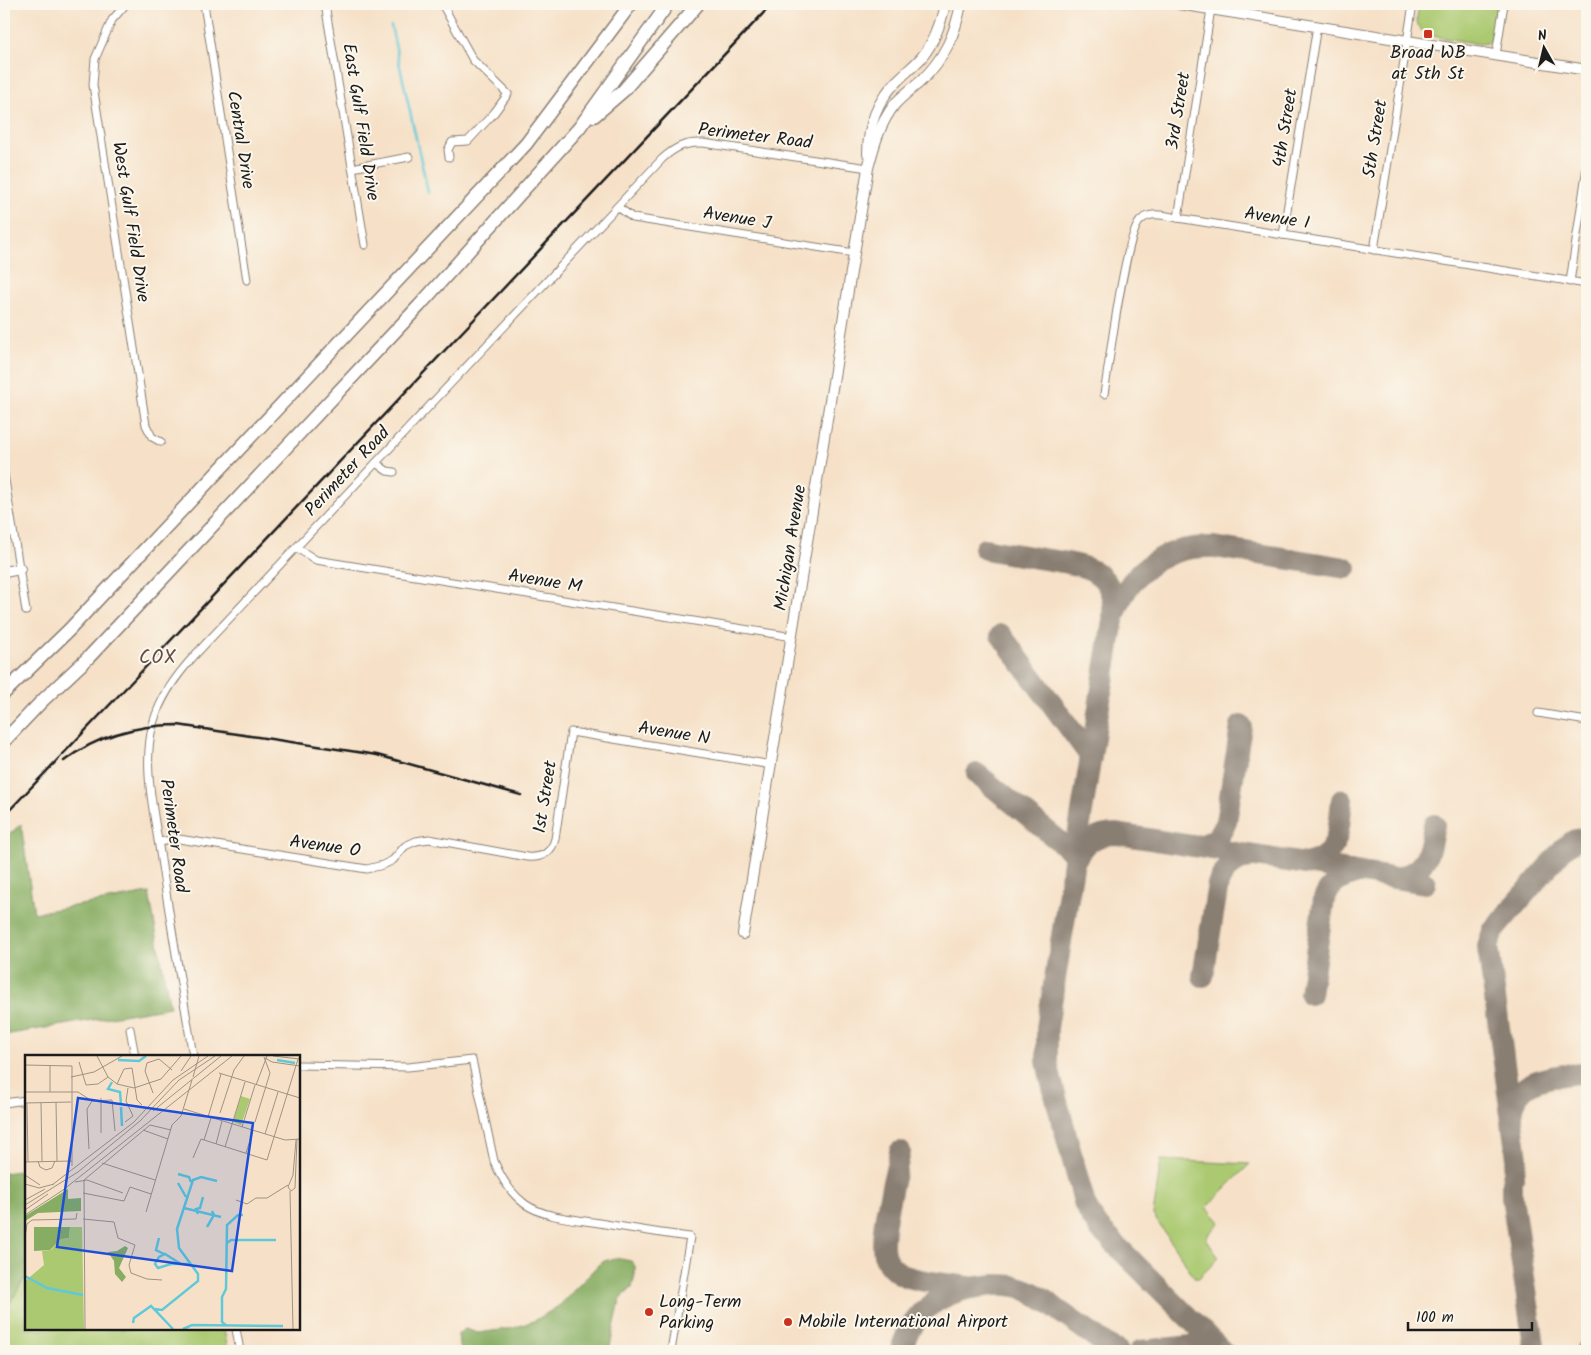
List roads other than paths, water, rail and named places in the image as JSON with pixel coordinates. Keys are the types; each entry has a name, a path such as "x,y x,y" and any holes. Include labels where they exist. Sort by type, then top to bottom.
{"highway":[{"path":"4,693 76,623 526,144 631,4"},
{"path":"4,736 89,657 419,306 579,128 668,4"},
{"path":"579,128 623,91 698,4"},
{"path":"4,740 16,726"}],"street":[{"name":"Central Drive","path":"204,4 247,280"},
{"name":"East Gulf Field Drive","path":"325,4 365,245"},
{"path":"442,4 473,60 508,94 494,114 468,141 452,142 448,150 449,158"},
{"name":"Michigan Avenue","path":"868,168 868,143 875,112 885,95 922,57 932,43 939,28 945,4"},
{"name":"Michigan Avenue","path":"743,934 793,637 868,168 879,130 895,104 922,80 946,51 957,23 961,4"},
{"path":"1179,4 1587,70"},
{"name":"5th Street","path":"1374,250 1414,4"},
{"path":"1496,55 1504,4"},
{"name":"West Gulf Field Drive","path":"123,5 108,28 94,58 93,85 146,425 152,437 161,442"},
{"name":"3rd Street","path":"1178,218 1210,9"},
{"name":"4th Street","path":"1283,235 1317,26"},
{"name":"Perimeter Road","path":"193,1055 151,798 149,758 152,726 165,694 189,661 618,207 662,158 676,148 686,144 704,143 868,168"},
{"path":"352,168 409,157"},
{"path":"1570,282 1587,167"},
{"name":"Avenue J","path":"618,207 633,218 854,253"},
{"name":"Avenue I","path":"1104,394 1128,250 1135,226 1139,220 1151,215 1587,284"},
{"path":"376,463 387,471 394,472"},
{"path":"4,474 26,611"},
{"name":"Avenue M","path":"296,548 316,560 793,637"},
{"path":"4,572 20,569"},
{"path":"1538,713 1587,721"},
{"name":"Avenue N","path":"571,732 772,765"},
{"name":"1st Street","path":"537,858 550,850 555,839 571,732"},
{"name":"Avenue O","path":"158,842 179,840 366,869 384,865 393,860 405,846 416,841 428,840 537,858"},
{"path":"130,1029 135,1055"},
{"path":"300,1065 400,1068 472,1060 494,1161 499,1174 507,1186 526,1205 545,1213 571,1219 690,1237 671,1351"},
{"path":"4,1104 25,1100"},
{"path":"236,1330 240,1351"}],"waterway":[{"path":"391,26 428,192"}],"railway":[{"path":"4,816 772,4"},
{"path":"64,761 90,744 118,733 147,727 178,725 377,755 521,795"}],"place":[{"name":"Broad WB at 5th St","path":"1428,34"},
{"name":"Long-Term Parking","path":"649,1312"},
{"name":"Mobile International Airport","path":"788,1322"}],"district":[{"name":"COX","path":"158,658"}]}
